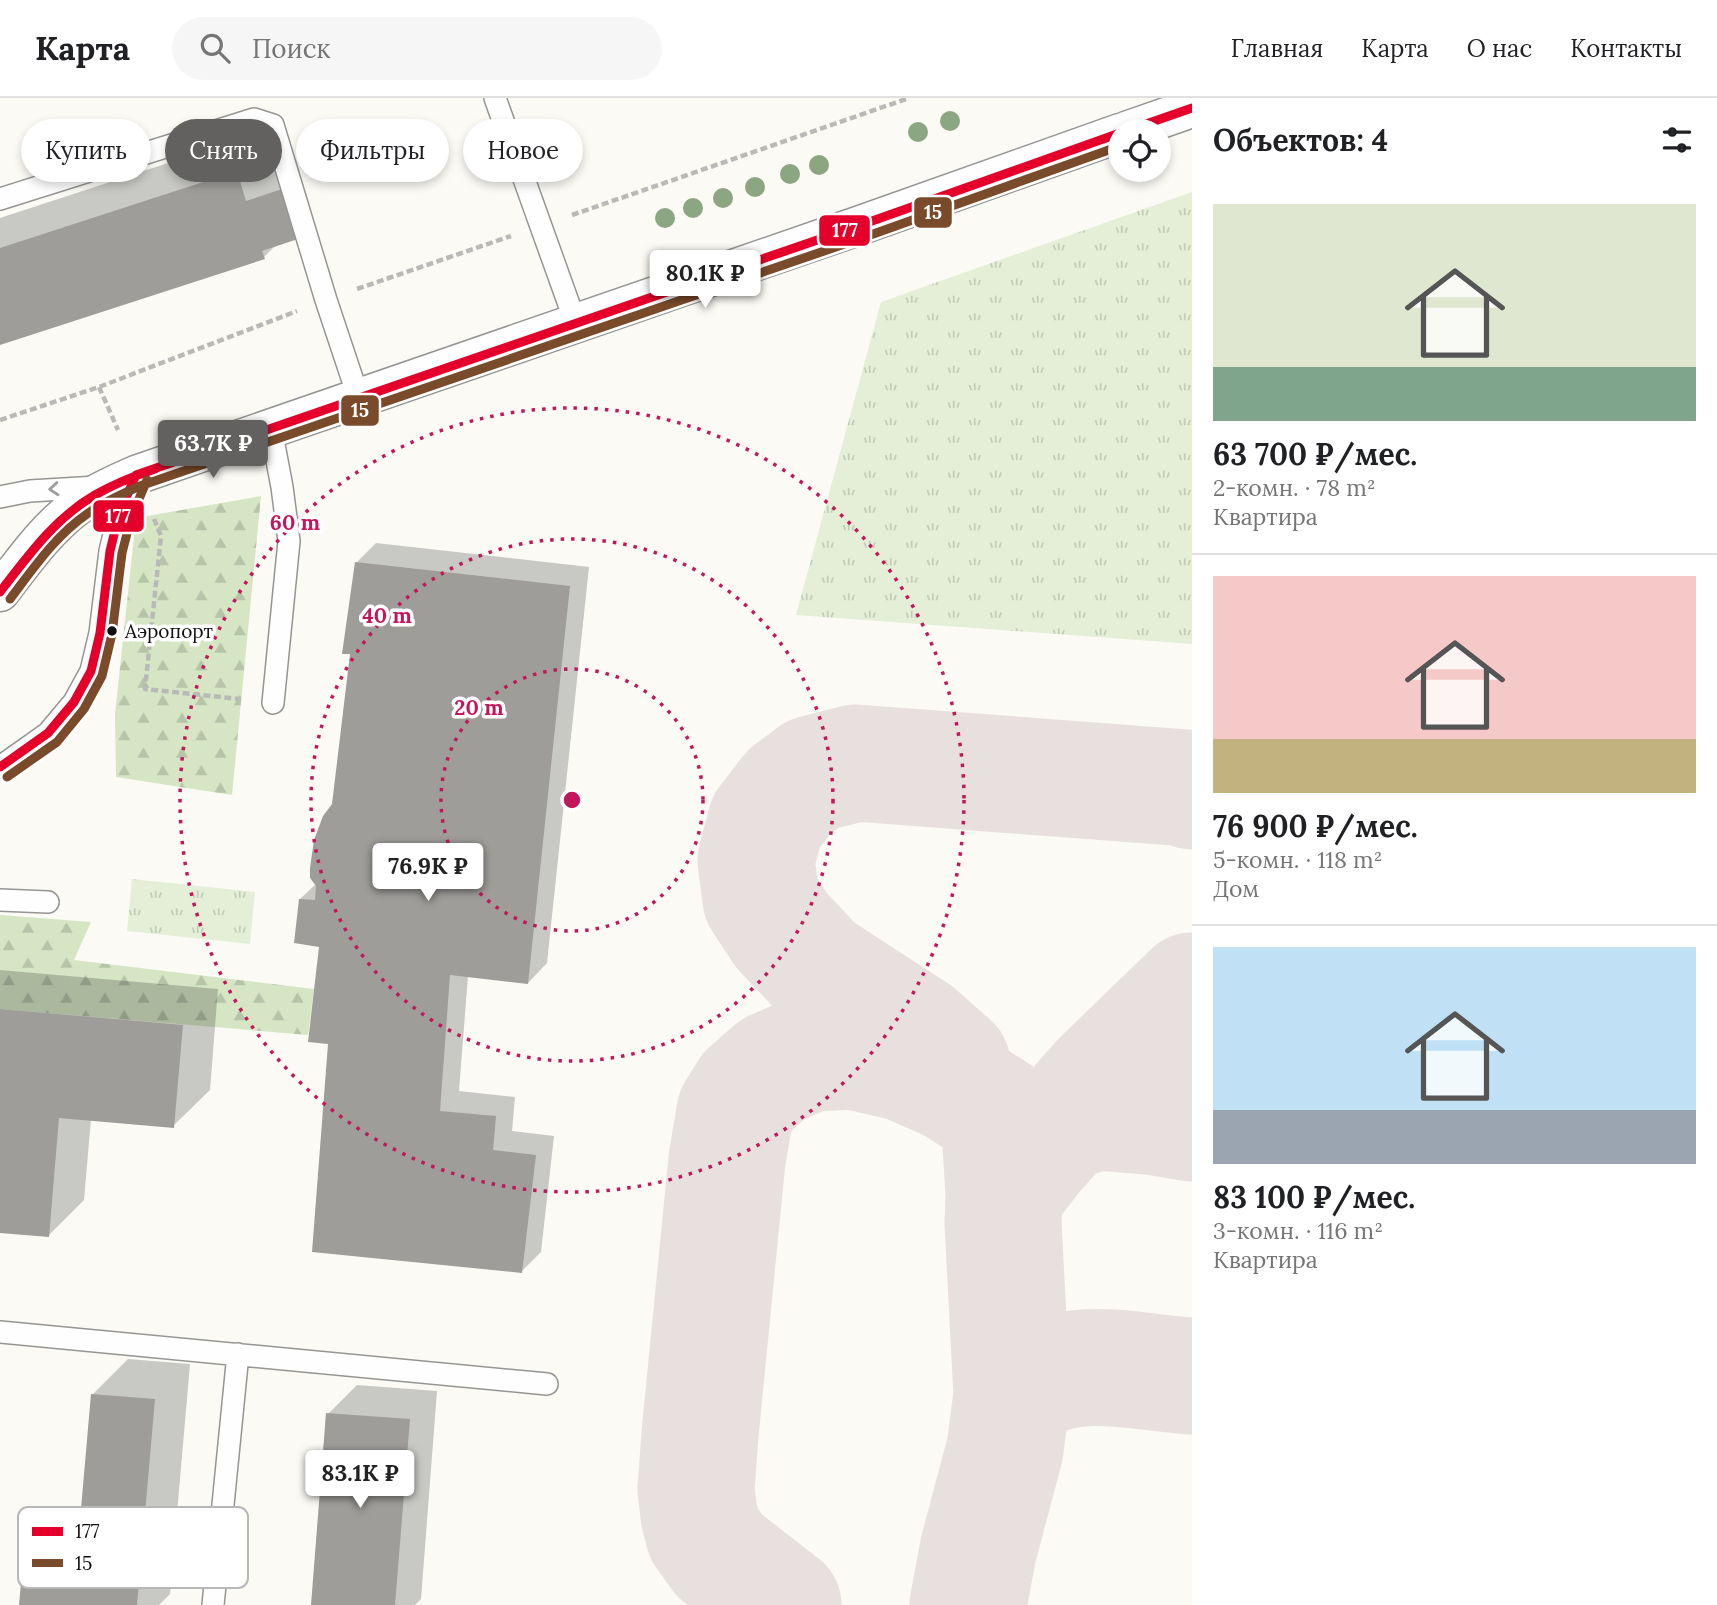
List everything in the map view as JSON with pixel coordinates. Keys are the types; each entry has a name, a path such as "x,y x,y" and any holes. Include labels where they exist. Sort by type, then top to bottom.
{"street":[{"path":"1160,119 1192,108"},
{"path":"0,592 48,533 77,506 123,481 1108,137"}],"lane":[{"path":"495,98 576,324"},
{"path":"0,199 254,119 273,125 359,399"},
{"path":"271,429 289,541 273,703"},
{"path":"0,498 30,491 123,481 110,551 100,633 91,671 74,702 48,733 0,767"},
{"path":"0,900 48,901"},
{"path":"0,1332 547,1384"},
{"path":"222,1507 237,1354"}],"path":[{"path":"0,420 99,387 326,300 909,98"},
{"path":"99,387 118,430"},
{"path":"152,513 161,537 145,690 273,703"}],"green space":[{"path":"1192,192 1192,644 796,615 881,302"},
{"path":"261,496 232,795 116,777 115,714 136,518"},
{"path":"132,879 255,892 250,944 127,931"},
{"path":"0,915 91,922 74,960 314,989 308,1035 0,1009"}],"building":[{"path":"203,182 240,182 246,201 282,189 298,239 262,251 265,259 0,345 0,248"},
{"path":"355,562 570,586 528,984 450,975 440,1111 496,1116 493,1150 536,1155 522,1273 312,1252 328,1044 308,1042 319,947 294,943 299,899 315,900 316,886 310,878 314,840 323,816 332,804 350,654 342,654"},
{"path":"0,1009 183,1025 174,1128 59,1118 49,1237 0,1233"},
{"path":"91,1394 155,1399 146,1507 81,1507"},
{"path":"326,1413 410,1419 395,1605 311,1605"},
{"path":"21,1588 138,1588 137,1605 19,1605"}],"taxiway":[{"path":"952,1064 917,1033 817,968 782,931 761,899 756,860 766,822 789,792 813,774 856,763 1187,788 1192,791"},
{"path":"1004,1194 1101,1079 1192,991"},
{"path":"783,1605 720,1556 704,1534 699,1515 696,1489 700,1434 727,1160 735,1112 748,1091 773,1069 810,1053 853,1051 905,1063 951,1083 999,1114 1012,1395 1005,1449 978,1551 968,1605"},
{"path":"1064,1122 1098,1112 1192,1123"},
{"path":"1012,1395 1033,1381 1076,1369 1122,1369 1192,1376"}],"transit line":[{"name":"177","path":"1160,119 1192,108"},
{"name":"177","path":"0,767 48,733 74,702 91,671 100,633 110,551 119,514 136,475 1108,137"},
{"name":"15","path":"10,599 45,554 75,523 113,498 140,486 862,238 1108,150"},
{"name":"177","path":"0,592 43,539 67,515 102,491 155,469"},
{"name":"15","path":"7,777 57,742 84,709 102,676 112,634 122,553 131,518 147,480"}],"place":[{"name":"Аэропорт","path":"112,631"}]}
